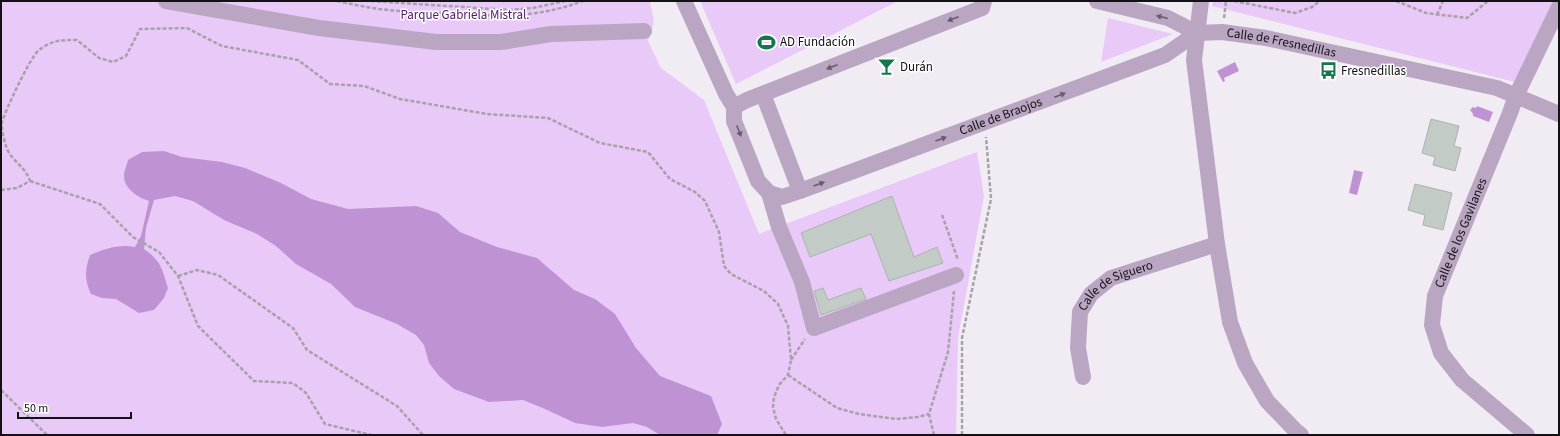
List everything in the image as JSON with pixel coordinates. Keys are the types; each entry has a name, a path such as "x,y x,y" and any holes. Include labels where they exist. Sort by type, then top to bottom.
{"street":[{"path":"166,1 319,28 436,42 501,42 551,34 644,31"},
{"path":"684,1 726,94 734,107 734,121 758,181 768,193 779,227 802,282 814,328 956,275"},
{"path":"734,107 763,94 982,8 984,1"},
{"name":"Calle de Fresnedillas","path":"1097,1 1168,18 1197,33 1222,32 1266,38 1497,88 1559,114"},
{"path":"1201,1 1194,60 1217,244 1230,322 1246,363 1267,401 1301,435"},
{"name":"Calle de los Gavilanes","path":"1527,435 1462,380 1442,353 1432,325 1434,296 1516,96 1559,7"},
{"name":"Calle de Braojos","path":"768,193 782,196 800,191 1165,55 1197,33"},
{"path":"763,94 800,191"},
{"name":"Calle de Siguero","path":"1083,377 1078,348 1080,312 1091,294 1111,278 1217,244"}],"path":[{"path":"337,1 379,9 418,13 502,16 540,13 583,1"},
{"path":"372,1 509,10 533,8 566,1"},
{"path":"556,1 560,3"},
{"path":"1234,1 1295,13 1312,7 1320,1"},
{"path":"1396,1 1426,13 1467,18 1488,1"},
{"path":"1437,15 1442,1"},
{"path":"30,181 28,174 17,163 6,148 2,124 19,83 37,52 56,40 77,40 99,58 113,62 126,56 140,29 187,28 222,46 298,60 330,84 364,86 400,99 488,114 548,118 600,143 648,152 670,179 695,192 705,200 719,232 724,266 731,274 764,291 778,304 788,326 791,360 788,375 779,385 774,397 773,407 776,419 786,435"},
{"path":"962,435 962,338 990,199 986,136"},
{"path":"1,190 17,188 30,181 100,204 133,237 159,252 178,276 198,326 254,381 293,383 306,393 325,424 371,435"},
{"path":"934,435 929,414 948,352 957,257 942,215"},
{"path":"178,276 197,270 218,275 293,328 307,350 397,406 423,435"},
{"path":"791,360 814,328"},
{"path":"788,375 838,408 859,414 896,419 918,417 929,414"},
{"path":"1,390 48,435"},
{"path":"781,435 784,432"}],"green space":[{"name":"Parque Gabriela Mistral.","path":"1,1 650,1 654,22 648,41 661,68 704,100 759,234 977,152 984,196 958,338 956,435 1,435"},
{"name":"AD Fundación","path":"700,1 898,1 736,84"},
{"path":"1213,1 1554,1 1515,82 1212,6"},
{"path":"1108,18 1173,34 1101,62"}],"shaded area":[{"path":"1235,62 1239,71 1224,78 1225,81 1223,82 1217,71"},
{"path":"1477,106 1493,112 1489,122 1473,116 1470,110 1473,107 1476,108"},
{"path":"164,151 182,157 222,162 245,168 281,183 311,199 348,209 416,206 438,213 460,232 497,247 537,258 574,290 595,299 615,314 636,348 660,376 711,396 722,424 717,435 660,435 647,427 633,423 602,427 575,423 523,400 489,402 454,389 439,376 429,363 424,345 416,335 397,324 355,307 331,284 296,264 276,246 257,234 224,220 193,201 175,196 154,200 146,228 144,249 157,261 164,275 168,288 164,298 154,310 139,313 116,299 102,298 91,294 87,284 86,274 90,255 106,249 117,247 135,247 141,236 149,201 141,198 126,185 124,172 128,160 142,152"},
{"path":"1354,170 1363,172 1357,195 1349,193"}],"building":[{"path":"1431,119 1459,126 1454,146 1461,148 1455,171 1433,165 1435,157 1422,153"},
{"path":"1415,184 1452,193 1443,230 1423,225 1425,215 1408,210"},
{"path":"892,196 914,257 937,247 943,263 889,281 871,234 810,257 801,233"},
{"path":"823,288 828,300 861,288 866,299 821,315 814,291"}],"place":[{"name":"AD Fundación","path":"767,42"},
{"name":"Durán","path":"887,67"},
{"name":"Fresnedillas","path":"1328,71"}]}
